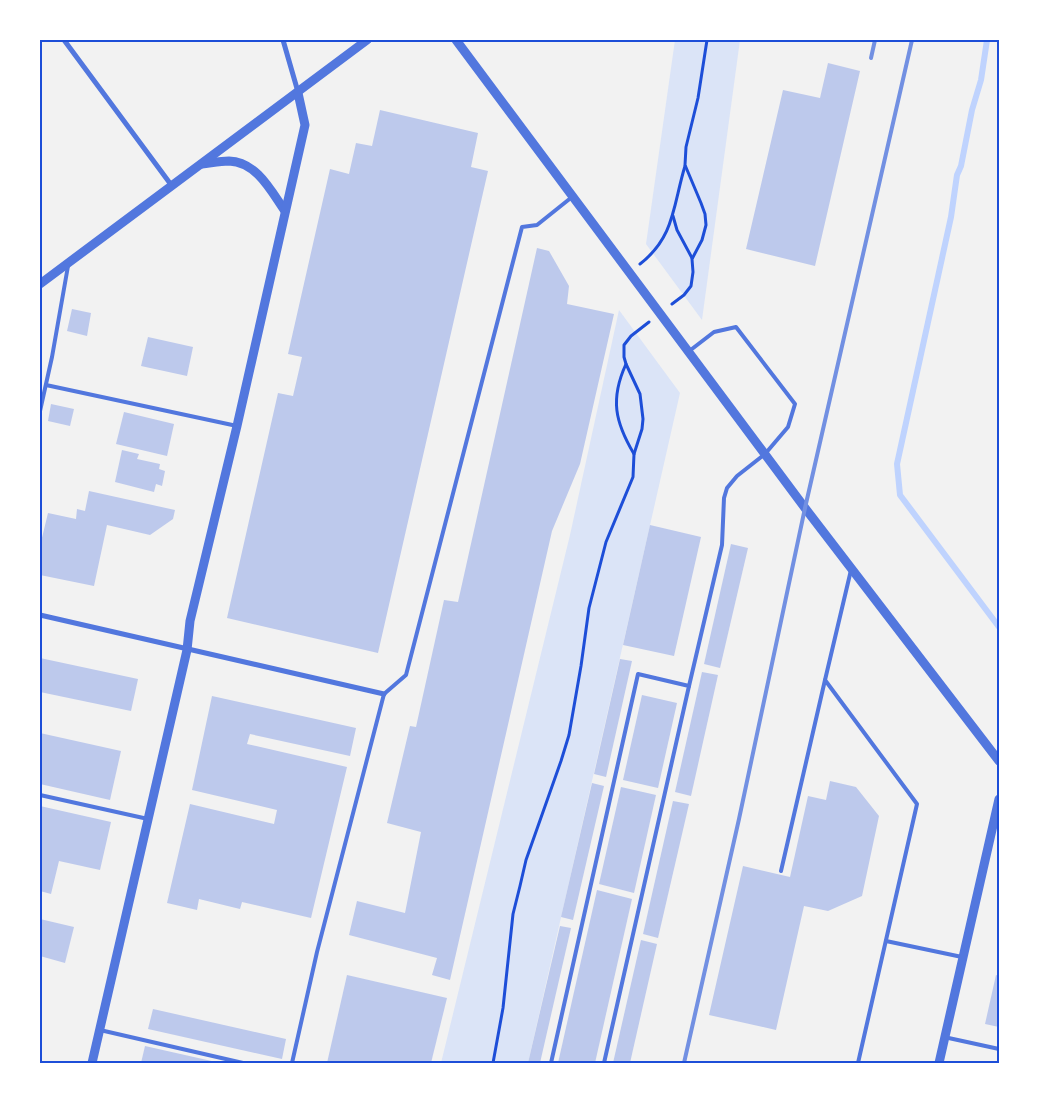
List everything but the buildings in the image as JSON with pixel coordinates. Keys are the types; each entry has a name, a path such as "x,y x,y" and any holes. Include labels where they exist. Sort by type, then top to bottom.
{"street":[{"path":"64,40 172,186"},
{"path":"92,1063 188,650 190,621 237,426 305,125 283,40"},
{"path":"41,281 202,164 367,40"},
{"path":"456,40 851,569 999,761"},
{"path":"202,164 228,161 245,165 259,175 285,210"},
{"path":"40,615 384,694"},
{"path":"939,1063 999,799"}],"lane":[{"path":"292,1063 317,952 384,694 406,675 522,228 537,225 572,197"},
{"path":"40,411 68,263"},
{"path":"604,1063 722,545 724,498 727,488 737,476 765,454 788,427 795,404 736,327 714,332 688,352"},
{"path":"46,385 237,426"},
{"path":"781,870 851,569"},
{"path":"550,1063 638,674 689,686"},
{"path":"825,680 917,804 858,1063"},
{"path":"40,795 149,819"},
{"path":"886,941 962,957"},
{"path":"100,1030 243,1063"},
{"path":"944,1038 999,1049"}],"path":[{"path":"629,272 653,254 668,230 685,165 686,147 698,98 707,40"},
{"path":"685,165 706,220 702,240 692,259"},
{"path":"672,215 677,230 692,259 691,286 684,295"},
{"path":"493,1063 503,1008 513,914 526,860 569,735 589,608 606,542 633,477 634,454 642,429 643,413 640,394 626,364 624,345 627,340 640,330"},
{"path":"626,364 617,390 616,408 623,435 634,454"}],"shaded area":[{"path":"675,40 740,40 702,320 646,244"},
{"path":"619,310 680,393 528,1063 441,1063 570,535"}],"waterway":[{"path":"987,40 981,80 972,110 961,166 957,175 951,217 897,464 900,495 999,627"}],"railway":[{"path":"871,58 875,40"},
{"path":"684,1063 739,819 805,508 912,40"}]}
